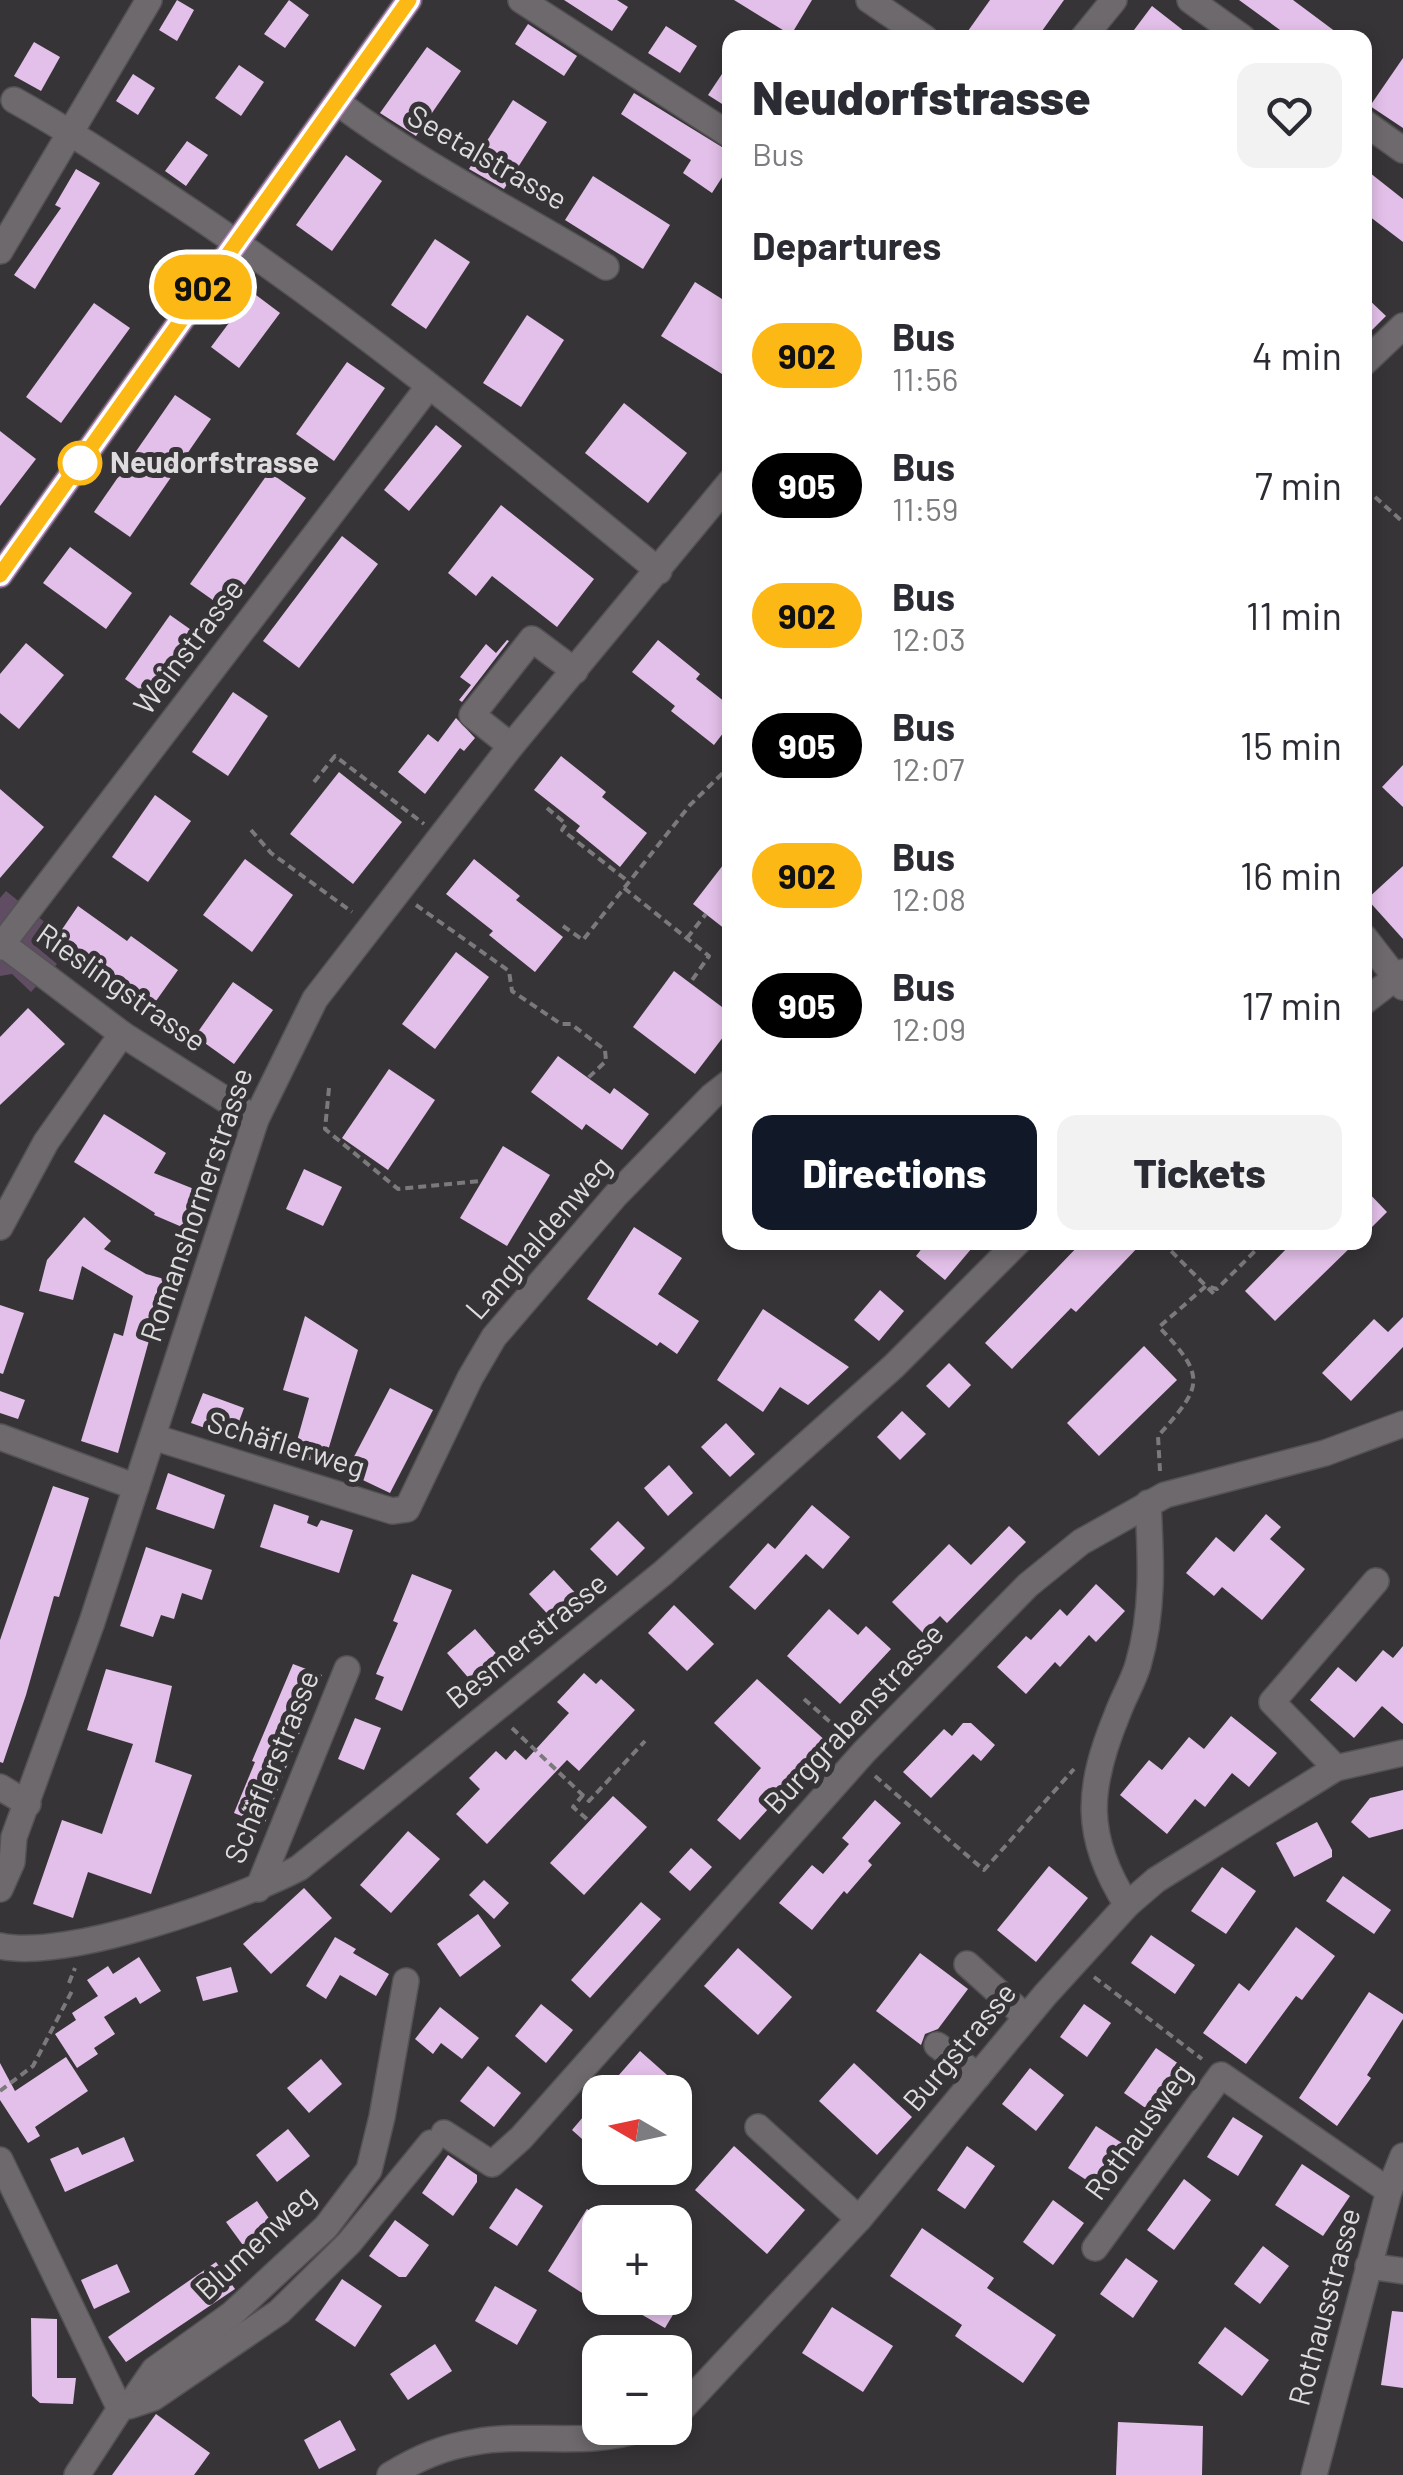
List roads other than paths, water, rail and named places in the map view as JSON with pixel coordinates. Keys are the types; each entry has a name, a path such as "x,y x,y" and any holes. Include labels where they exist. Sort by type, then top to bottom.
{"main road":[{"path":"0,576 409,0"}],"street":[{"path":"0,251 150,0"},
{"path":"522,0 722,130"},
{"path":"869,0 913,30"},
{"path":"1090,30 1114,0"},
{"path":"1190,0 1232,30"},
{"path":"14,100 70,131 237,242 430,386 659,571"},
{"name":"Seetalstrasse","path":"337,102 476,194 538,225 606,267"},
{"path":"1372,128 1403,150"},
{"path":"1372,355 1403,326"},
{"name":"Weinstrasse","path":"1,945 430,386"},
{"name":"Romanshornerstrasse","path":"0,1889 12,1862 7,1844 28,1804 153,1438 256,1119 314,1000 511,746 722,492"},
{"path":"511,746 472,715 532,639 574,671"},
{"name":"Rieslingstrasse","path":"1,945 122,1034 256,1119"},
{"path":"1372,946 1401,980 1372,997"},
{"path":"0,1227 46,1142 122,1034"},
{"name":"Langhaldenweg","path":"401,1512 413,1502 470,1378 513,1312 614,1196 722,1088"},
{"name":"Besmerstrasse","path":"0,1946 18,1950 61,1945 158,1922 258,1889 299,1868 663,1573 894,1366 1010,1250"},
{"name":"Burggrabenstrasse","path":"349,2243 438,2138 492,2164 522,2138 860,1756 1028,1584 1081,1542 1156,1499 1324,1453 1403,1424"},
{"path":"0,1436 136,1487"},
{"name":"Schäflerweg","path":"153,1438 401,1512"},
{"path":"1127,1906 1110,1879 1097,1844 1092,1806 1097,1768 1137,1668 1148,1620 1156,1499"},
{"path":"1336,1768 1272,1702 1376,1581"},
{"name":"Schäflerstrasse","path":"258,1889 346,1669"},
{"name":"Burgstrasse","path":"692,2398 859,2219 1026,2017 1127,1906 1156,1880 1336,1768 1403,1753"},
{"path":"0,1787 28,1804"},
{"path":"966,1964 1026,2017"},
{"name":"Blumenweg","path":"76,2475 154,2370 232,2314 326,2228 369,2170 406,1982"},
{"path":"937,2045 978,2076"},
{"name":"Rothausweg","path":"1095,2248 1221,2074 1388,2191"},
{"path":"758,2127 859,2219"},
{"name":"Rothausstrasse","path":"1314,2475 1388,2191 1403,2156"},
{"path":"0,2160 125,2407"},
{"name":"Blumenweg","path":"125,2407 153,2398 279,2312 349,2243"},
{"path":"1368,2266 1403,2271"},
{"path":"390,2475 426,2453 478,2441 582,2437"}],"place":[{"name":"Neudorfstrasse","path":"80,463"}]}
